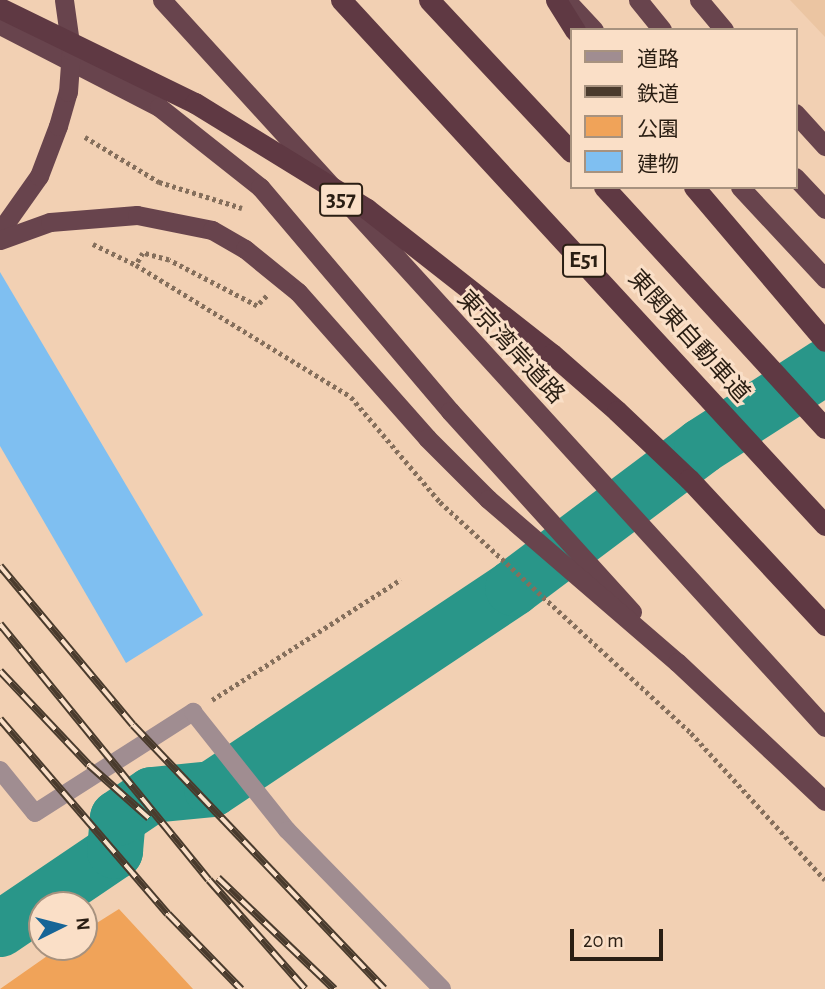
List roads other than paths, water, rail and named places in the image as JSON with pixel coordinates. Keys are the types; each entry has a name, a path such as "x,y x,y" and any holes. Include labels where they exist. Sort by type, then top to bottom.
{"highway":[{"path":"0,231 39,176 62,115 71,50 64,0"},
{"name":"東京湾岸道路","path":"162,0 825,727"},
{"name":"東関東自動車道","path":"341,0 825,525"},
{"path":"429,0 570,151"},
{"path":"555,0 574,28"},
{"path":"566,0 592,28"},
{"path":"638,0 660,28"},
{"path":"699,0 722,28"},
{"path":"0,8 195,103 367,209 542,346 617,411 689,479 825,625"},
{"path":"0,25 110,79 210,144 260,187 485,450 677,662"},
{"path":"797,115 825,146"},
{"path":"797,179 823,207"},
{"name":"東関東自動車道","path":"606,189 825,428"},
{"path":"696,189 825,341"},
{"path":"742,189 825,278"},
{"path":"0,240 50,222 137,215 212,230 245,249 298,292 460,472 550,556 677,662 825,801"}],"street":[{"path":"0,770 35,813 193,712 287,830 442,989"}],"waterway":[{"path":"0,929 115,851 118,818 152,795 212,789 513,588 702,446 825,367"}],"railway":[{"path":"0,566 133,725 384,989"},
{"path":"0,624 209,880 305,989"},
{"path":"0,671 89,765 149,818"},
{"path":"0,719 168,914 241,989"},
{"path":"218,878 334,989"}]}
